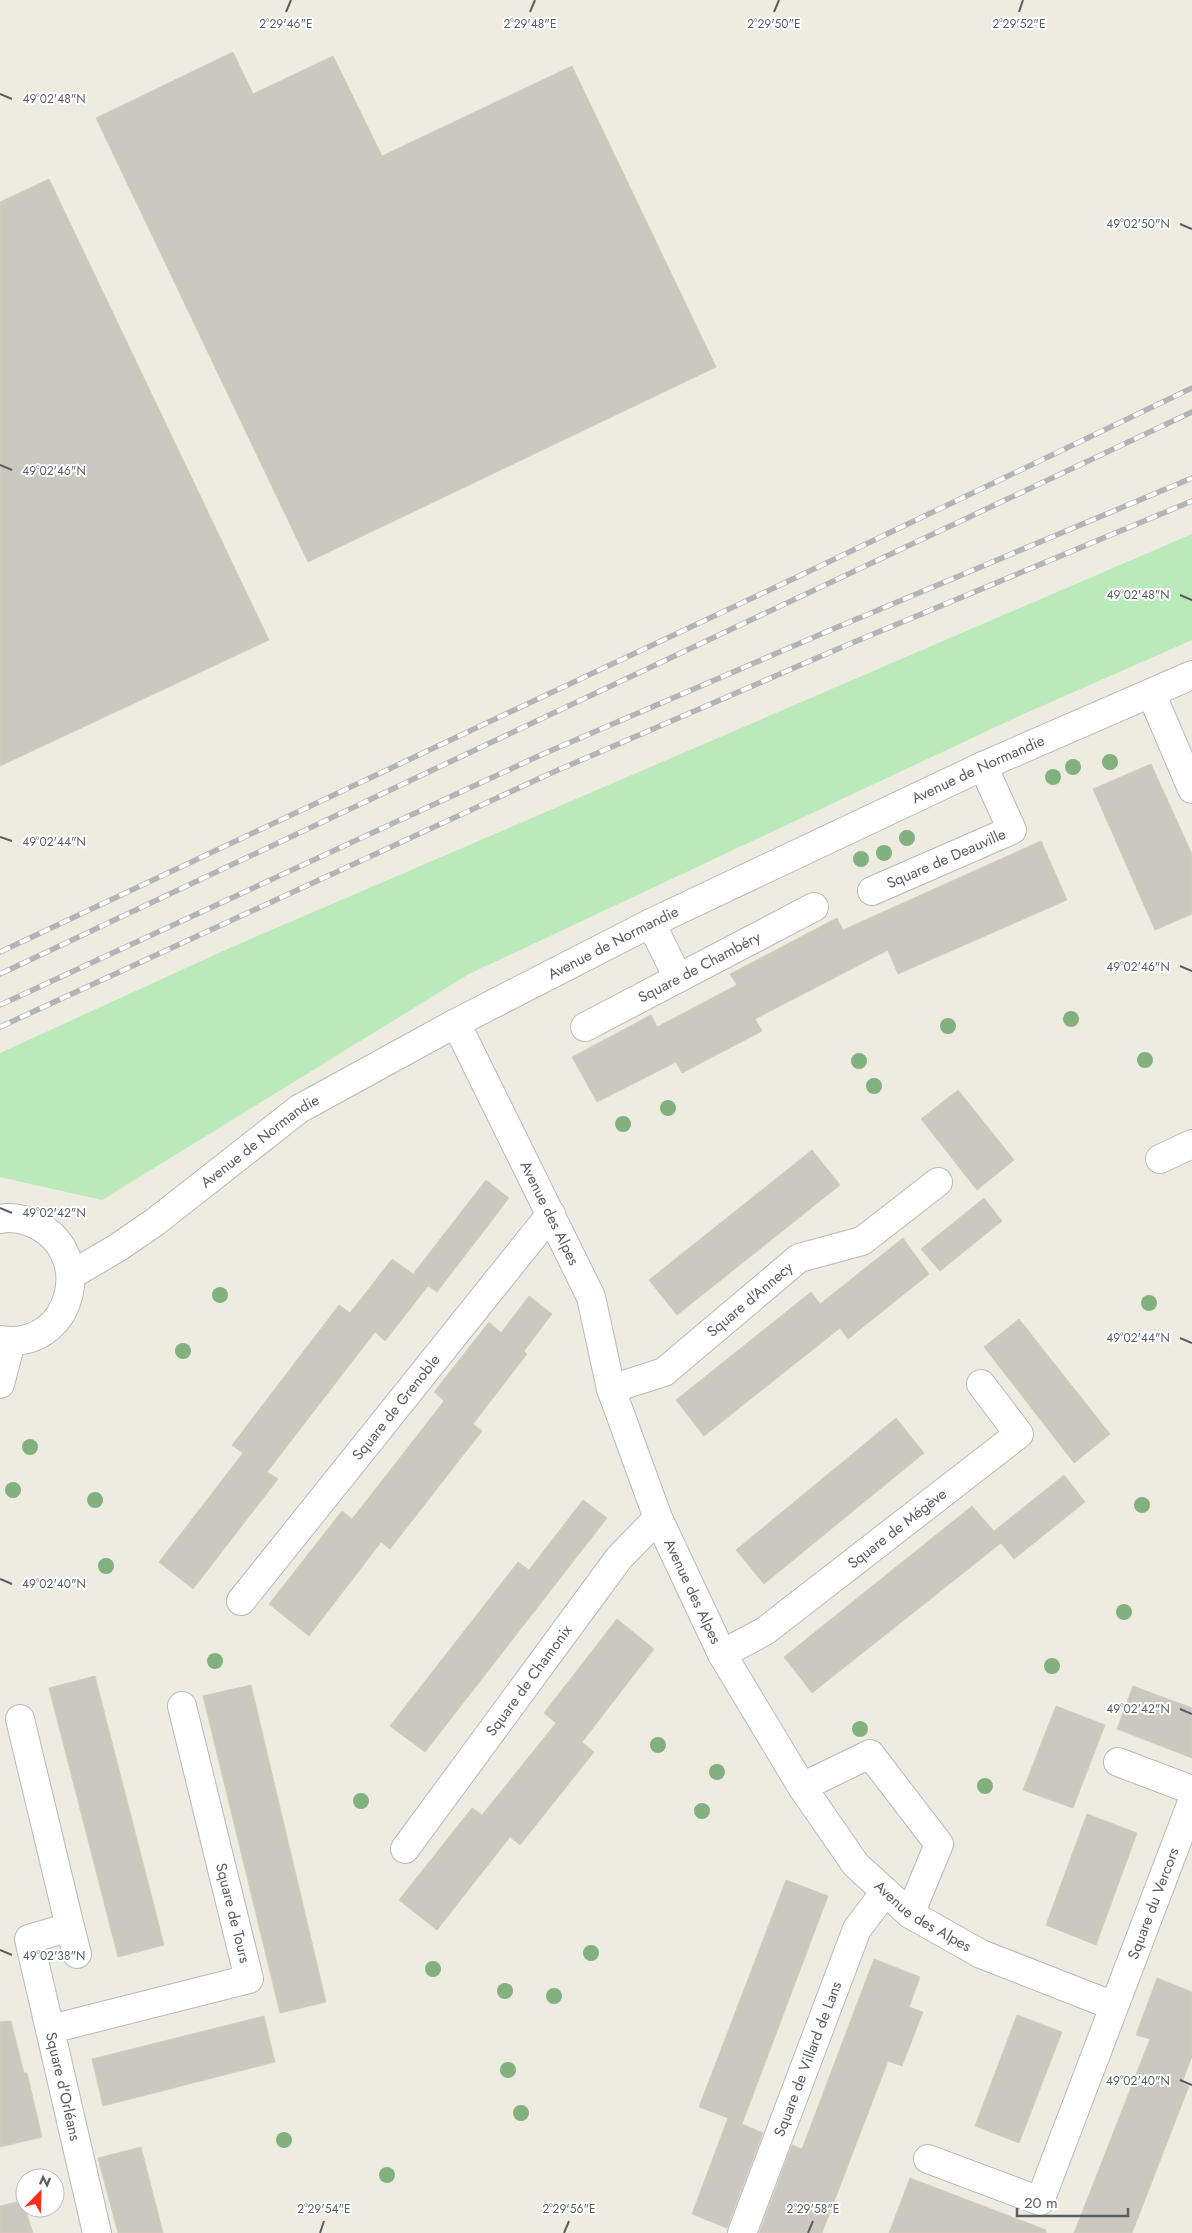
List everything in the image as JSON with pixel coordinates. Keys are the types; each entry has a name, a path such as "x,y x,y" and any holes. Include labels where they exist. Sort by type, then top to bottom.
{"street":[{"name":"Avenue de Normandie","path":"71,1275 117,1248 155,1222 299,1109 456,1023 652,923 984,766 1192,676"},
{"path":"1151,693 1192,789"},
{"name":"Square de Deauville","path":"872,891 1012,830 984,766"},
{"name":"Square de Chambéry","path":"584,1027 814,907"},
{"path":"652,923 678,978"},
{"name":"Avenue des Alpes","path":"456,1023 592,1297 611,1389 658,1518 722,1654 802,1787 856,1865 910,1914 981,1954 1114,2006"},
{"path":"1160,1159 1192,1144"},
{"name":"Square d'Annecy","path":"611,1389 664,1372 799,1258 862,1241 938,1182"},
{"name":"Square de Grenoble","path":"240,1601 551,1214"},
{"path":"0,1384 5,1341 31,1338 48,1328 62,1314 70,1295 71,1275 66,1256 56,1239 41,1227 23,1220 1,1215"},
{"name":"Square de Mégève","path":"722,1654 765,1631 1019,1434 981,1384"},
{"name":"Square de Chamonix","path":"405,1849 619,1558 658,1518"},
{"name":"Square de Tours","path":"51,2029 249,1979 182,1706"},
{"path":"20,1719 77,1954"},
{"path":"802,1787 870,1754 939,1844 910,1914"},
{"path":"1118,1762 1192,1790"},
{"name":"Square du Vercors","path":"928,2159 1040,2201 1192,1802"},
{"name":"Square de Villard de Lans","path":"742,2233 857,1929 885,1892"},
{"name":"Square d'Orléans","path":"70,1927 26,1928 97,2233"}],"green space":[{"path":"1192,534 1192,640 1019,716 469,974 102,1200 0,1177 0,1053 232,947"}],"building":[{"path":"233,52 253,94 333,56 382,156 572,66 716,367 308,562 96,118"},
{"path":"49,179 269,640 0,766 0,202"},
{"path":"1151,764 1192,854 1192,914 1155,930 1093,789"},
{"path":"1041,841 1067,900 898,974 888,950 755,1019 762,1031 682,1073 676,1062 597,1102 572,1057 651,1015 657,1027 737,985 730,974 837,918 843,930"},
{"path":"958,1090 1014,1160 977,1190 921,1119"},
{"path":"812,1150 840,1185 677,1315 649,1280"},
{"path":"486,1180 509,1198 437,1292 428,1286 385,1341 375,1332 267,1472 278,1479 193,1589 159,1562 243,1453 232,1445 339,1305 350,1313 392,1259 413,1274"},
{"path":"984,1198 1002,1221 940,1271 921,1249"},
{"path":"903,1238 929,1274 848,1339 840,1328 704,1436 676,1400 811,1292 820,1304"},
{"path":"529,1296 552,1314 524,1351 527,1354 473,1424 482,1431 390,1549 381,1542 309,1636 269,1604 342,1511 352,1519 406,1450 444,1401 434,1392 489,1322 501,1333"},
{"path":"1019,1319 1110,1434 1074,1463 984,1347"},
{"path":"896,1418 924,1453 764,1584 736,1550"},
{"path":"1064,1475 1085,1502 1014,1559 1001,1543 812,1693 784,1657 972,1506 994,1531"},
{"path":"583,1500 607,1518 425,1752 390,1726 518,1562 529,1570"},
{"path":"617,1619 654,1649 582,1742 594,1752 520,1845 510,1837 437,1930 399,1900 472,1808 482,1815 556,1723 544,1713"},
{"path":"95,1676 164,1945 118,1957 49,1688"},
{"path":"251,1685 326,2002 280,2013 203,1696"},
{"path":"1133,1686 1192,1708 1192,1758 1117,1729"},
{"path":"1056,1706 1105,1725 1073,1808 1023,1790"},
{"path":"1087,1814 1137,1833 1096,1945 1046,1925"},
{"path":"786,1880 828,1896 742,2124 763,2133 727,2228 692,2214 728,2118 699,2107"},
{"path":"874,1959 920,1977 909,2007 923,2012 902,2066 888,2061 822,2233 759,2233 792,2145 802,2149"},
{"path":"1157,1978 1192,1992 1192,2056 1182,2083 1189,2086 1132,2233 1074,2233 1150,2039 1136,2035"},
{"path":"1017,2015 1062,2032 1019,2143 975,2126"},
{"path":"264,2016 275,2062 103,2106 92,2059"},
{"path":"11,2021 24,2073 27,2073 42,2137 0,2147 0,2022"},
{"path":"141,2147 163,2233 118,2233 98,2158"},
{"path":"910,2178 1046,2230 1046,2233 889,2233"},
{"path":"15,2202 15,2218 28,2218 33,2233 0,2233 0,2206"}],"railway":[{"path":"0,952 795,578 1192,388"},
{"path":"0,974 1192,412"},
{"path":"0,1005 543,754 833,629 1192,478"},
{"path":"0,1027 549,774 840,648 1192,501"}]}
